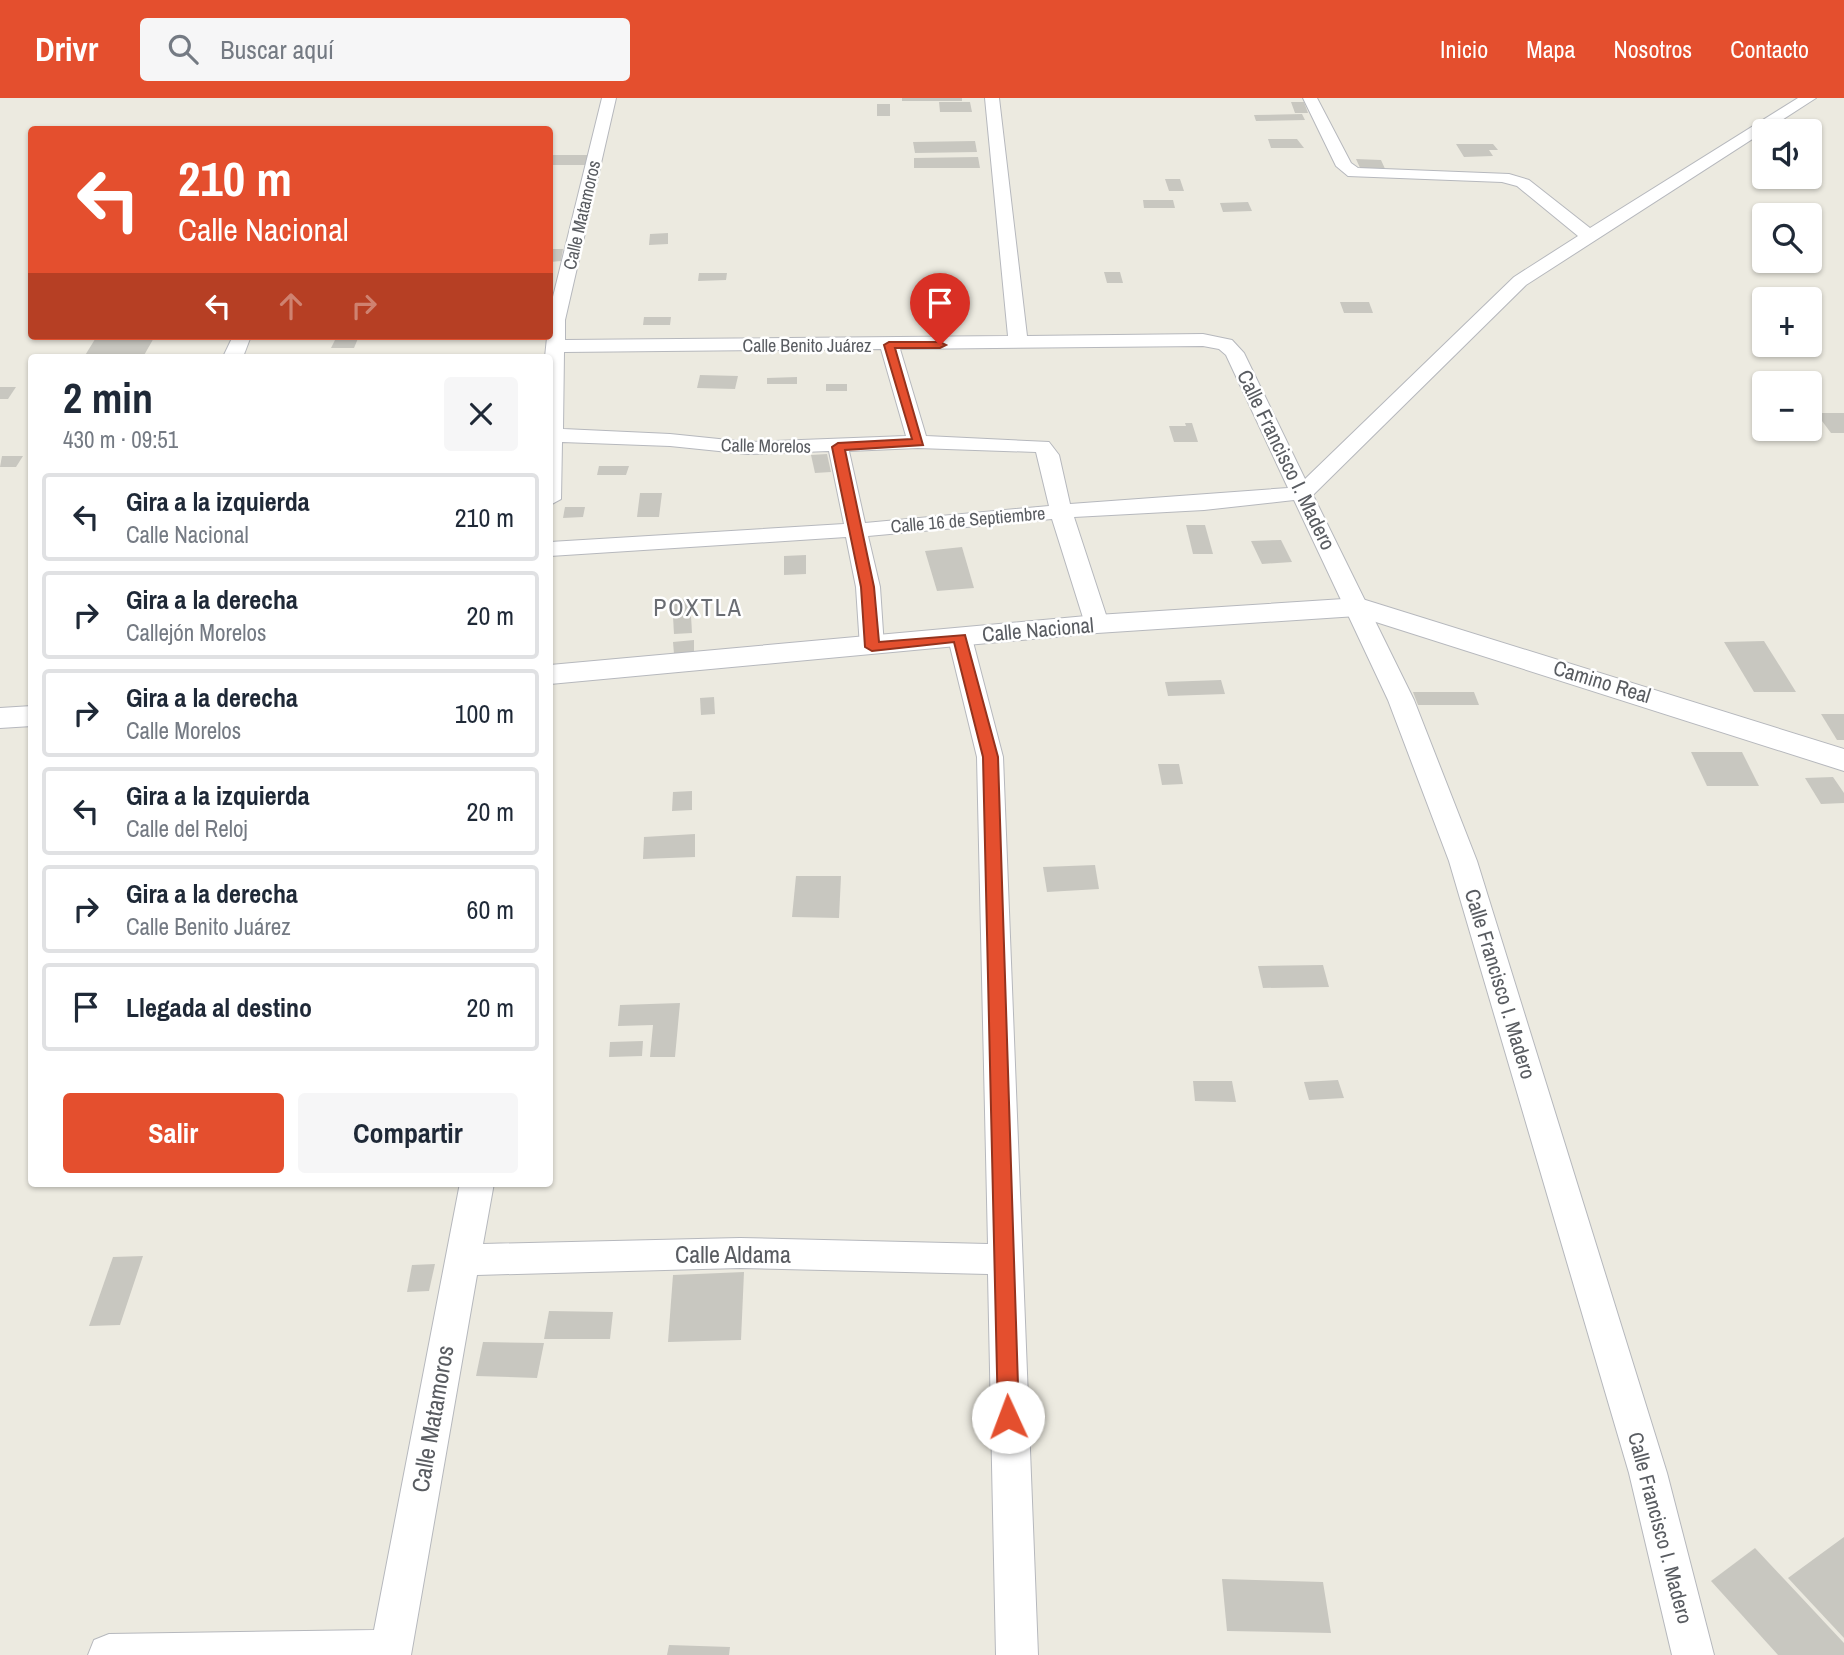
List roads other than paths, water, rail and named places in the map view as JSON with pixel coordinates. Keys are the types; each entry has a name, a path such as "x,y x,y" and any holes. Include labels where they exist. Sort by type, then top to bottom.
{"street":[{"name":"Calle Matamoros","path":"553,407 556,346 553,320 609,98"},
{"path":"992,98 1018,344"},
{"path":"1310,98 1344,166 1354,173 1503,177 1523,183 1589,236"},
{"path":"1303,493 1520,281 1738,139 1809,98"},
{"name":"Calle Benito Juárez","path":"556,346 1018,344 1203,340 1224,344"},
{"name":"Calle Francisco I. Madero","path":"1224,344 1234,353 1359,607 1401,700 1463,862 1648,1473 1693,1655"},
{"path":"889,345 918,442"},
{"name":"Calle Morelos","path":"553,427 748,448 838,447 918,442 1042,446 1049,455 1061,512 1097,624"},
{"path":"838,447 868,587 872,647"},
{"name":"Calle 16 de Septiembre","path":"553,549 856,530 1303,493"},
{"name":"Calle Nacional","path":"553,675 1097,624 1359,607"},
{"name":"Camino Real","path":"1359,607 1844,760"},
{"path":"960,638 990,757 1017,1655"},
{"path":"0,718 28,716"},
{"name":"Calle Matamoros","path":"390,1652 476,1187"},
{"name":"Calle Aldama","path":"462,1260 740,1253 1003,1259"},
{"path":"109,1655 390,1652"}],"district":[{"name":"POXTLA","path":"698,608"}]}
